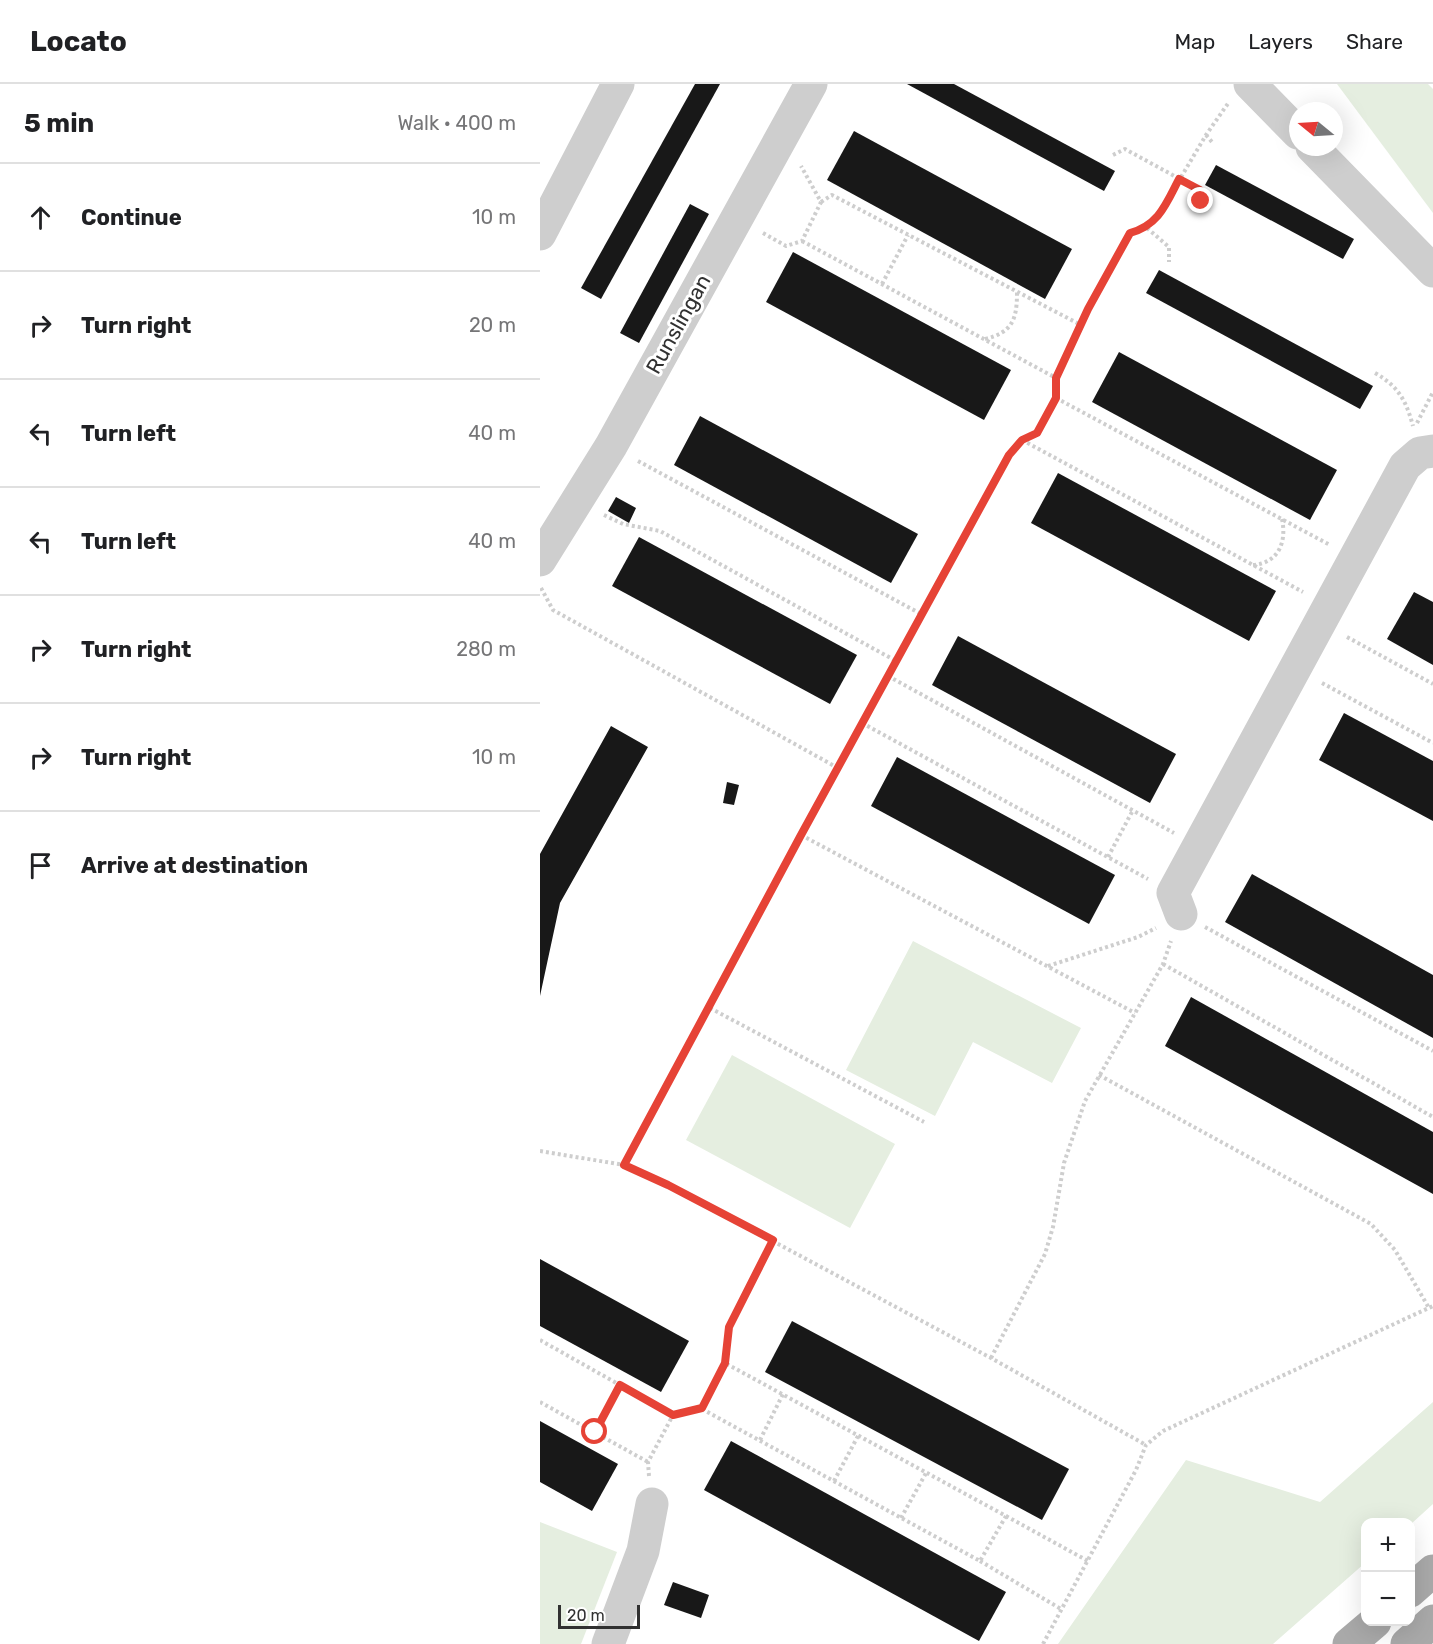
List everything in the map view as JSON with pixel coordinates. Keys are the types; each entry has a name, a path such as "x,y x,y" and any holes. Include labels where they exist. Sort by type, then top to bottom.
{"main road":[{"path":"1415,1587 1433,1571"},
{"path":"1407,1644 1433,1621"},
{"path":"1349,1644 1370,1626"}],"street":[{"path":"540,234 618,84"},
{"name":"Runslingan","path":"540,560 611,446 811,84"},
{"path":"1240,93 1289,127"},
{"path":"1321,156 1433,271"},
{"path":"1177,904 1199,846 1405,466 1420,453 1423,440"},
{"path":"608,1644 643,1551 652,1504"}],"path":[{"path":"624,1165 1009,455 1022,440 1037,433 1056,398 1056,378 1081,325 1130,233 1148,228 1158,216 1206,135 1240,93"},
{"path":"1206,135 1212,142"},
{"path":"778,144 794,155 822,202"},
{"path":"1113,155 1125,149 1200,190 1201,201"},
{"path":"736,219 786,246 802,241 822,202 832,195 1081,325"},
{"path":"1148,228 1169,247 1169,262"},
{"path":"882,284 908,235"},
{"path":"802,241 1056,378"},
{"path":"985,339 999,336 1008,329 1017,308 1017,292"},
{"path":"1375,373 1391,382 1399,391 1423,440"},
{"path":"1056,398 1355,558"},
{"path":"1022,440 1252,565 1433,684"},
{"path":"611,446 921,615"},
{"path":"576,502 623,524 660,531 896,661"},
{"path":"1252,565 1263,564 1273,559 1279,551 1284,531 1282,519"},
{"path":"540,587 554,610 838,768"},
{"path":"1295,668 1433,743"},
{"path":"888,676 1199,846"},
{"path":"862,723 1108,856 1177,904 1433,1052"},
{"path":"1108,856 1132,810"},
{"path":"801,835 1135,1013"},
{"path":"1048,967 1138,937 1177,904"},
{"path":"991,1358 1045,1254 1071,1138 1099,1075 1163,964 1177,904"},
{"path":"1163,964 1433,1117"},
{"path":"710,1008 924,1122"},
{"path":"1043,1644 1136,1470 1146,1445 1163,1431 1431,1307 1395,1250 1371,1224 1099,1075"},
{"path":"540,1151 624,1165 668,1185 991,1358 1146,1445"},
{"path":"702,1408 725,1363 729,1327 773,1240"},
{"path":"540,1340 673,1415 702,1408 980,1561 1061,1609"},
{"path":"725,1363 1088,1561"},
{"path":"595,1432 620,1385"},
{"path":"760,1440 783,1394"},
{"path":"540,1402 648,1462"},
{"path":"652,1504 648,1462 673,1415"},
{"path":"834,1481 858,1436"},
{"path":"901,1518 926,1473"},
{"path":"980,1561 1005,1516"}],"shaded area":[{"path":"1337,84 1428,84 1433,89 1433,213"},
{"path":"913,941 1081,1028 1052,1083 973,1042 935,1116 846,1070"},
{"path":"732,1055 895,1144 850,1228 686,1140"},
{"path":"1433,1402 1433,1504 1415,1520 1415,1518 1361,1518 1361,1567 1273,1644 1058,1644 1186,1460 1320,1502"},
{"path":"540,1522 617,1552 581,1644 540,1644"}],"building":[{"path":"695,84 720,84 601,299 581,288"},
{"path":"907,84 954,84 1115,171 1104,191"},
{"path":"854,131 1072,249 1045,299 827,180"},
{"path":"1216,165 1354,239 1343,259 1205,185"},
{"path":"690,204 709,214 639,343 620,333"},
{"path":"793,252 1011,370 984,420 766,302"},
{"path":"1159,270 1373,386 1360,409 1146,293"},
{"path":"1119,352 1337,470 1310,520 1092,402"},
{"path":"700,416 918,534 891,583 674,465"},
{"path":"1058,473 1276,591 1249,641 1031,523"},
{"path":"616,497 636,508 629,523 608,511"},
{"path":"639,537 857,655 830,704 612,586"},
{"path":"1414,592 1433,602 1433,665 1387,639"},
{"path":"958,636 1176,754 1150,803 932,685"},
{"path":"1344,713 1433,761 1433,821 1319,760"},
{"path":"611,726 648,747 560,903 540,996 540,854"},
{"path":"897,757 1115,875 1089,924 871,806"},
{"path":"727,782 739,785 734,805 723,803"},
{"path":"1252,874 1433,975 1433,1038 1225,922"},
{"path":"1191,997 1433,1132 1433,1194 1165,1046"},
{"path":"540,1259 689,1341 661,1392 540,1326"},
{"path":"792,1321 1069,1469 1042,1520 765,1372"},
{"path":"540,1421 618,1464 592,1511 540,1482"},
{"path":"731,1441 1006,1592 979,1641 704,1490"},
{"path":"673,1582 709,1595 701,1618 664,1605"}],"route":[{"path":"595,1432 620,1385 673,1415 702,1408 725,1363 729,1327 773,1240 668,1185 624,1165 1009,455 1022,440 1037,433 1056,398 1056,378 1088,309 1130,233 1148,228 1158,216 1179,179 1200,190 1201,201"}]}
